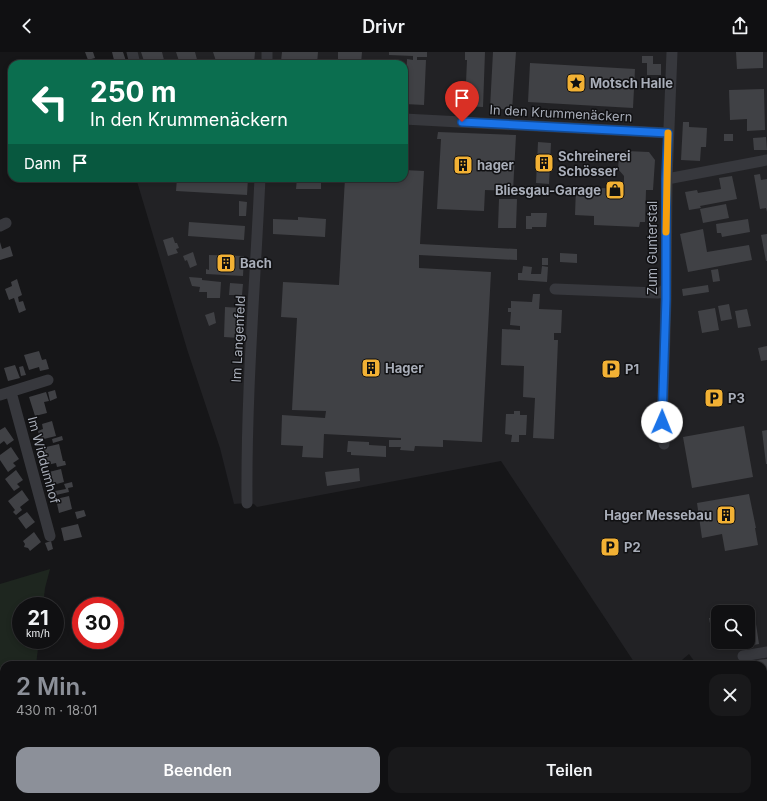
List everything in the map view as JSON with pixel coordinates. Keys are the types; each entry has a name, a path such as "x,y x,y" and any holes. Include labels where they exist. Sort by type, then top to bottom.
{"street":[{"name":"Zum Gunterstal","path":"664,444 662,433 666,179 672,52"},
{"name":"In den Krummenäckern","path":"408,119 668,133"},
{"path":"666,179 767,160"},
{"name":"Im Langenfeld","path":"247,502 248,406 260,182"},
{"path":"554,289 657,293 662,292 665,289"},
{"path":"0,395 48,380"},
{"name":"Im Widdumhof","path":"11,392 50,536"},
{"path":"743,656 767,652"}],"shaded area":[{"path":"136,52 767,52 767,661 694,661 689,654 681,661 633,661 501,461 257,507 254,504 247,503 234,504 220,448 187,349 137,182 408,182 408,60 138,60"},
{"path":"50,569 44,597 12,597 12,649 38,649 36,661 0,661 0,584"}],"building":[{"path":"85,52 93,52 95,58 88,60"},
{"path":"112,52 123,52 126,60 114,60"},
{"path":"141,52 162,52 164,60 144,60"},
{"path":"176,52 195,52 197,60 179,60"},
{"path":"213,52 255,52 254,60 216,60"},
{"path":"282,52 318,52 317,60 281,60"},
{"path":"338,52 362,52 361,60 338,60"},
{"path":"389,52 427,52 427,57 417,57 417,60 426,60 424,105 408,104 407,59 413,60 413,56 389,55"},
{"path":"465,52 485,52 483,107 465,106 467,60 465,60"},
{"path":"493,52 516,52 512,110 490,108"},
{"path":"736,52 763,52 763,68 737,69"},
{"path":"642,56 653,56 653,64 661,64 661,75 647,75 647,63 642,63"},
{"path":"530,63 635,69 633,108 528,102"},
{"path":"764,89 765,130 747,131 747,119 730,120 729,90"},
{"path":"683,122 689,122 689,127 707,128 706,147 701,147 700,161 681,160"},
{"name":"hager","path":"438,132 516,135 513,191 485,190 484,211 437,209 441,139 437,139"},
{"path":"724,134 733,134 733,141 724,141"},
{"path":"766,137 767,150 754,150 753,138"},
{"name":"Schreinerei Schösser","path":"538,142 551,143 549,184 536,183"},
{"name":"Bliesgau-Garage","path":"626,151 649,152 655,160 653,190 646,190 645,222 640,222 639,227 594,225 594,216 575,215 576,187 624,189 624,176 618,169 619,157"},
{"path":"408,170 424,171 420,244 517,249 517,260 419,255 419,268 491,272 482,442 443,440 443,447 415,446 414,451 400,450 401,447 389,447 389,440 401,440 401,438 324,434 323,458 302,457 303,446 281,445 282,415 325,418 326,411 292,410 297,318 281,317 283,282 339,285 345,182 408,182"},
{"path":"760,174 761,180 767,179 767,212 766,208 760,209 754,175"},
{"path":"732,176 737,199 700,206 701,208 689,210 685,192 697,190 698,193 721,189 719,178"},
{"path":"177,182 248,182 247,195 176,191"},
{"path":"297,182 321,182 321,189 296,189"},
{"path":"499,199 517,199 516,228 498,228"},
{"path":"239,201 247,202 246,216 239,216"},
{"path":"726,204 729,218 703,223 700,209"},
{"path":"531,213 547,213 546,227 532,227 532,229 526,229 526,216 531,216"},
{"path":"298,217 326,219 325,237 273,234 273,219 298,220"},
{"path":"748,219 750,232 722,237 721,233 717,233 716,224"},
{"path":"189,222 245,226 244,240 188,236"},
{"path":"703,229 707,252 749,245 752,260 688,272 680,234"},
{"path":"767,234 767,261 766,261 761,235"},
{"path":"173,237 179,248 176,249 178,253 168,256 163,240"},
{"path":"0,242 2,249 10,246 13,256 0,260"},
{"path":"193,252 197,265 190,268 187,260 185,261 183,256"},
{"path":"560,253 577,254 577,263 560,262"},
{"name":"Bach","path":"209,255 244,256 243,276 206,274 206,269 209,270"},
{"path":"542,258 548,258 548,265 542,265"},
{"path":"523,266 532,267 531,274 541,274 542,266 548,267 547,282 518,280 518,273 522,273"},
{"path":"718,269 720,281 713,282 711,270"},
{"path":"189,277 221,282 220,298 207,298 207,292 199,292 200,287 192,286"},
{"path":"17,279 22,295 18,297 19,302 23,301 26,310 19,313 14,298 9,300 5,289 12,286 11,282"},
{"path":"230,283 243,284 242,295 229,295"},
{"path":"708,285 709,292 683,296 682,289"},
{"path":"533,294 540,294 539,309 562,310 561,333 554,333 554,340 558,340 554,439 533,438 535,398 523,397 524,366 501,365 502,329 520,330 520,326 510,325 511,312 508,312 508,308 511,308 511,301 532,302"},
{"path":"729,304 732,319 721,321 718,306"},
{"path":"225,307 241,308 240,338 224,337"},
{"path":"715,308 719,330 702,333 698,311"},
{"path":"747,309 751,326 738,328 735,311"},
{"path":"214,312 216,323 209,326 205,315"},
{"path":"767,346 767,360 761,361 758,348"},
{"path":"39,351 42,360 46,359 49,369 40,371 39,367 29,370 24,355"},
{"path":"15,365 20,378 8,381 4,368"},
{"path":"23,366 26,375 21,376 19,367"},
{"path":"55,390 57,398 50,401 48,392"},
{"path":"46,392 49,401 44,402 47,413 35,416 29,397"},
{"path":"514,411 520,411 520,415 527,415 526,435 519,435 519,442 511,442 512,435 505,434 506,414 514,414"},
{"path":"52,421 56,436 40,440 38,431 43,429 42,424"},
{"path":"744,426 753,477 692,488 683,437"},
{"path":"5,427 14,440 7,445 4,441 0,444 0,430"},
{"path":"767,430 767,464 766,464 762,431"},
{"path":"62,436 63,440 53,443 52,439"},
{"path":"348,441 369,442 369,445 386,446 386,457 351,455 351,452 347,452"},
{"path":"59,444 63,461 65,461 66,465 57,467 56,463 47,465 42,448"},
{"path":"11,447 19,459 13,463 16,466 8,472 0,460 0,455"},
{"path":"359,468 360,481 327,486 325,472"},
{"path":"61,469 64,482 53,485 49,472"},
{"path":"16,470 23,480 17,484 20,487 14,491 5,479"},
{"path":"72,482 73,487 68,488 69,492 56,495 55,491 66,489 64,484"},
{"path":"22,490 29,500 20,507 22,510 16,515 13,512 15,510 8,501"},
{"name":"Hager Messebau","path":"749,494 758,545 725,551 722,534 702,538 697,503"},
{"path":"69,496 72,509 59,513 56,499"},
{"path":"84,510 86,516 77,519 75,512"},
{"path":"27,512 35,522 26,529 18,518"},
{"path":"78,524 82,537 64,541 61,528"},
{"path":"34,532 41,542 30,551 28,548 24,547 25,544 23,541"},
{"path":"51,541 53,549 48,551 45,543"},
{"path":"709,618 711,618 711,629"},
{"path":"755,618 759,644 755,645"},
{"path":"767,659 767,661 757,661"}],"slow traffic":[{"path":"666,232 668,133"}],"place":[{"name":"Motsch Halle","path":"576,83"},
{"name":"Schreinerei Schösser","path":"544,163"},
{"name":"hager","path":"463,165"},
{"name":"Bliesgau-Garage","path":"615,190"},
{"name":"Bach","path":"226,263"},
{"name":"Hager","path":"371,368"},
{"name":"P1","path":"611,369"},
{"name":"P3","path":"714,398"},
{"name":"Hager Messebau","path":"726,515"},
{"name":"P2","path":"610,547"}],"route":[{"path":"462,122 668,133 666,179 666,299 662,422"}]}
